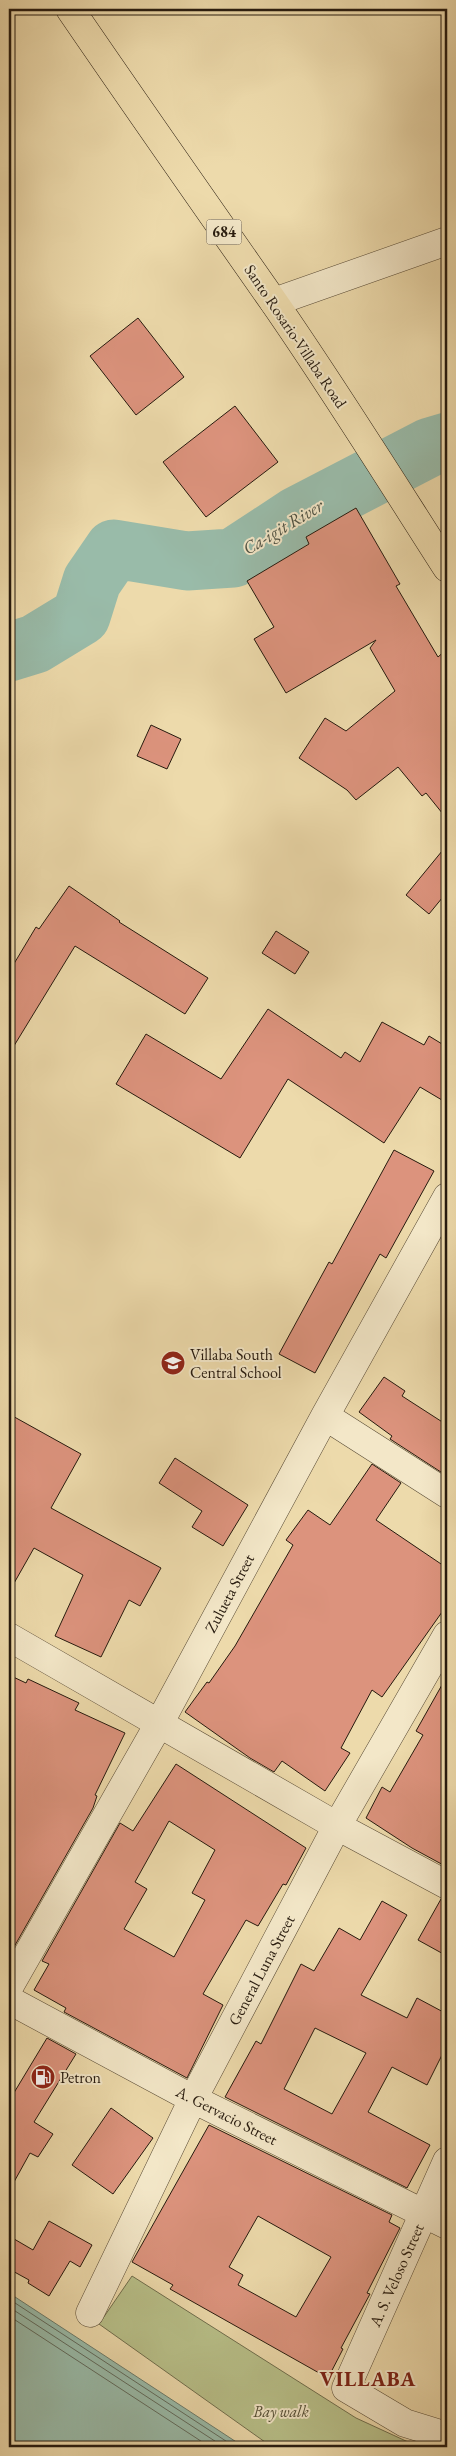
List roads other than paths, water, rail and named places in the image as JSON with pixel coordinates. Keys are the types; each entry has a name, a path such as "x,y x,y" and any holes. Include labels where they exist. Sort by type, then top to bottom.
{"main road":[{"name":"Santo Rosario-Villaba Road","path":"70,9 165,149 274,302 377,456 447,568"}],"street":[{"path":"274,302 447,241"},
{"name":"Zulueta Street","path":"9,1987 160,1722 325,1416 446,1204"},
{"path":"325,1416 447,1494"},
{"name":"General Luna Street","path":"90,2313 193,2099 337,1826 447,1635"},
{"path":"9,1637 160,1722 337,1826 447,1885"},
{"name":"A. Gervacio Street","path":"9,2000 193,2099 447,2225"},
{"name":"A. S. Veloso Street","path":"447,2161 346,2388 405,2423 447,2436"}],"water":[{"path":"9,2293 244,2447 9,2447"}],"waterway":[{"name":"Ca-igit River","path":"9,652 35,644 81,616 92,581 114,549 187,561 233,558 297,516 430,447 447,442"}],"place":[{"name":"Villaba South Central School","path":"173,1363"},
{"name":"Petron","path":"43,2077"}],"district":[{"name":"VILLABA","path":"368,2379"}],"park label":[{"name":"Bay walk","path":"281,2411"}]}
